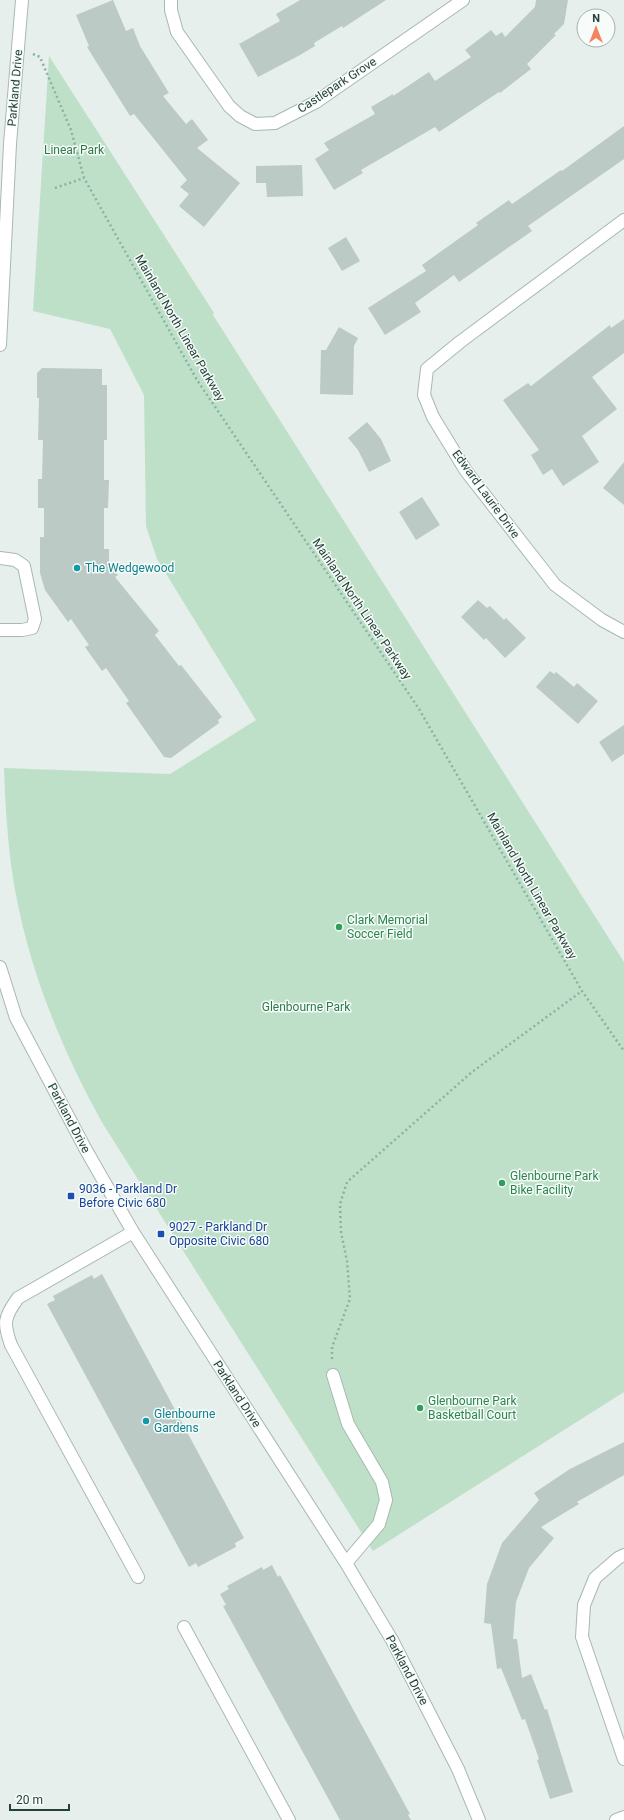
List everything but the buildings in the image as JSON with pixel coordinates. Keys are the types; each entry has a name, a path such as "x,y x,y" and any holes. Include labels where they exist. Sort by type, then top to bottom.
{"street":[{"name":"Parkland Drive","path":"0,345 10,144 22,0"},
{"name":"Castlepark Grove","path":"171,0 171,10 177,32 228,106 240,116 255,124 275,123 316,102 463,0"},
{"name":"Edward Laurie Drive","path":"624,220 460,342 427,370 424,395 433,417 466,471 555,585 602,620 624,632"},
{"path":"0,558 15,560 24,566 35,619 32,628 22,630 0,630"},
{"name":"Parkland Drive","path":"0,967 16,1018 86,1150 133,1232 346,1563 392,1640 458,1769 479,1820"},
{"path":"133,1232 18,1298 8,1312 5,1328 11,1345 138,1576"},
{"path":"333,1375 348,1424 382,1482 386,1500 379,1524 346,1563"},
{"path":"624,1555 618,1558 595,1578 584,1605 582,1636 624,1759"},
{"path":"184,1627 289,1820"},
{"path":"616,1820 624,1817"}],"path":[{"name":"Mainland North Linear Parkway","path":"18,48 40,57 71,130 84,178 197,380 419,709 582,991 624,1051"},
{"path":"55,188 84,178"},
{"path":"333,1375 332,1347 350,1298 347,1262 341,1232 340,1204 347,1182 472,1072 582,991"}],"green space":[{"name":"Glenbourne Park","path":"49,56 214,313 213,315 624,962 624,1392 373,1551 103,1124 71,1062 45,999 34,966 17,900 8,841 4,768 170,774 256,720 157,559 146,526 144,395 110,329 33,311"}],"place":[{"name":"The Wedgewood","path":"77,568"},
{"name":"Clark Memorial Soccer Field","path":"339,927"},
{"name":"Glenbourne Park Bike Facility","path":"502,1183"},
{"name":"9036 - Parkland Dr Before Civic 680","path":"71,1196"},
{"name":"9027 - Parkland Dr Opposite Civic 680","path":"161,1234"},
{"name":"Glenbourne Park Basketball Court","path":"420,1408"},
{"name":"Glenbourne Gardens","path":"146,1421"}],"park label":[{"name":"Linear Park","path":"74,150"}]}
